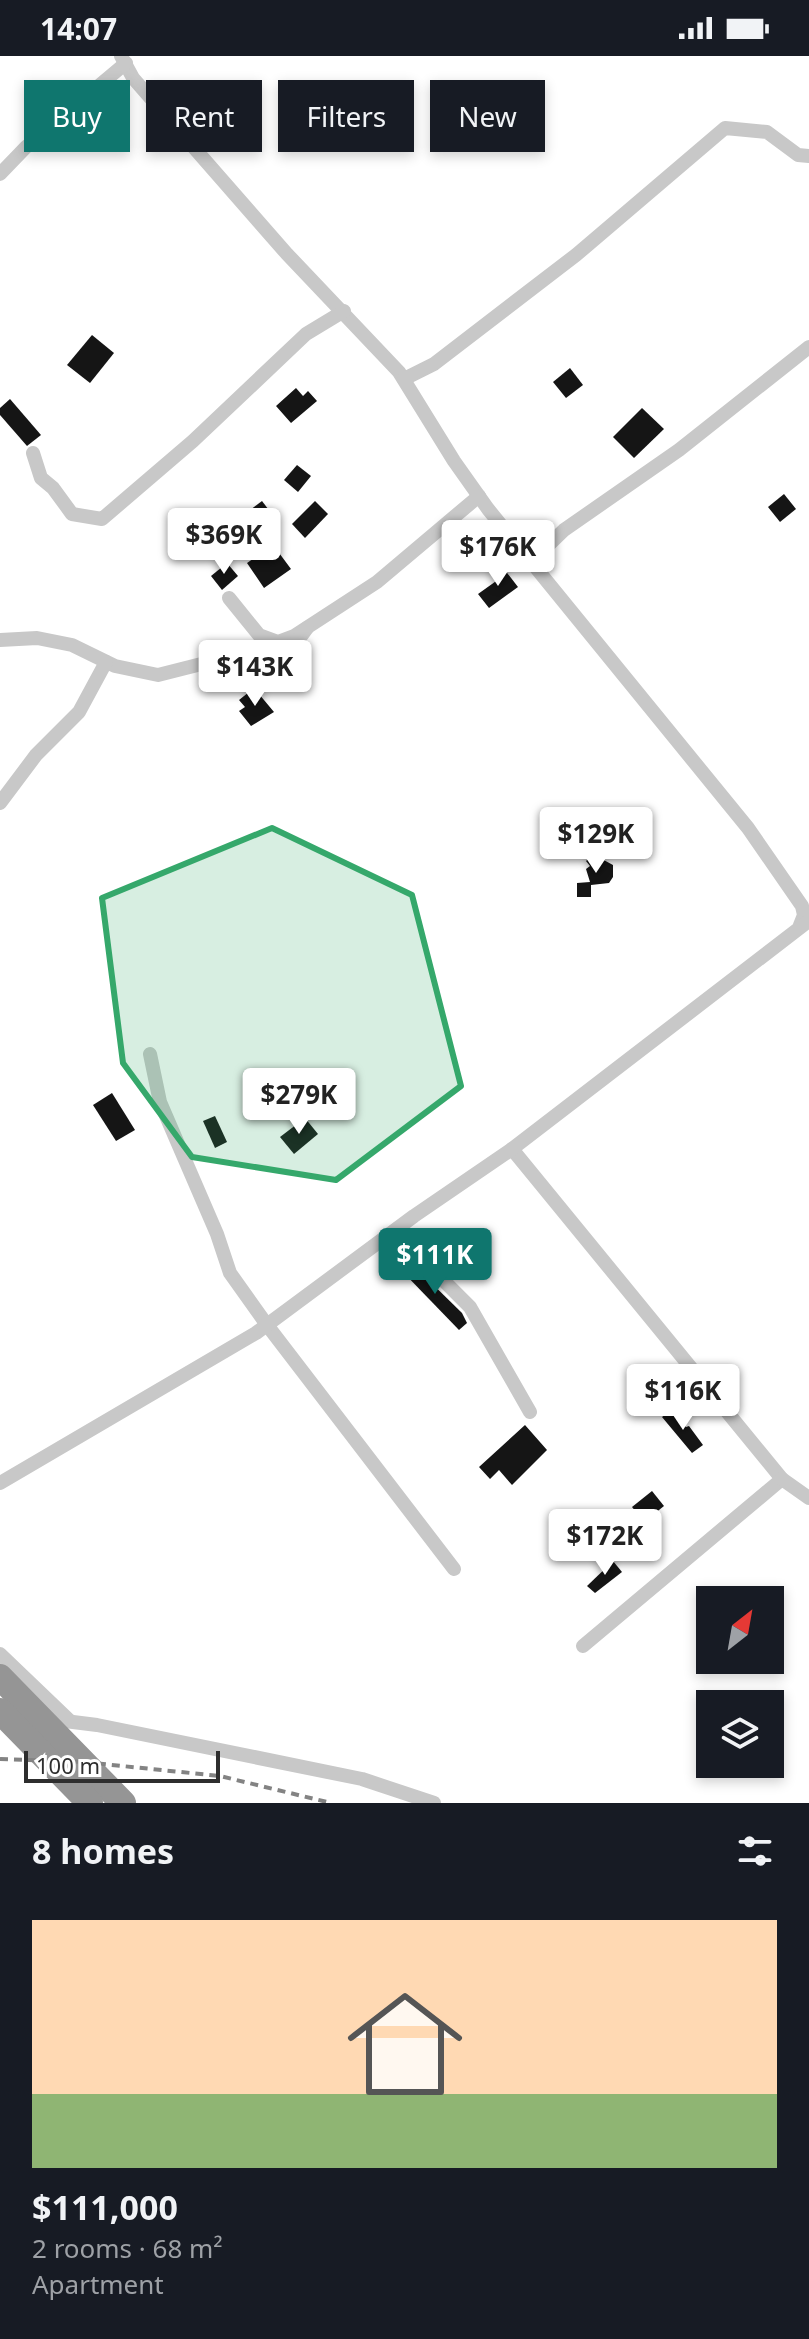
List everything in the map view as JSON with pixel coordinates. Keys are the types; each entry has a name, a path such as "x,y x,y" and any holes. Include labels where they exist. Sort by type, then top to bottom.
{"highway":[{"path":"0,1677 123,1803"},
{"path":"0,1711 90,1803"}],"street":[{"path":"0,174 124,60 133,78 238,198 404,379 479,496 748,828 802,906 805,923 512,1149 267,1325 0,1483"},
{"path":"404,379 434,364 576,255 725,128 767,132 798,155 809,156"},
{"path":"33,453 41,478 53,488 72,514 102,519 193,441 306,334 344,311"},
{"path":"532,561 564,530 679,450 809,347"},
{"path":"229,598 259,635 278,642 307,628 377,582 479,496"},
{"path":"0,640 37,638 72,645 115,666 158,675 233,656 261,658 296,643 307,628"},
{"path":"0,803 36,755 79,712 106,662"},
{"path":"150,1054 160,1102 217,1234 230,1273 454,1569"},
{"path":"512,1149 782,1479 809,1498"},
{"path":"388,1236 418,1255 470,1307 530,1412"},
{"path":"583,1646 782,1479"},
{"path":"0,1654 70,1721"},
{"path":"40,1718 70,1721 362,1779 434,1803"}],"highlighted area":[{"path":"272,828 412,895 461,1086 336,1180 192,1157 123,1063 102,898"}],"building":[{"path":"92,335 114,353 90,383 67,365"},
{"path":"570,368 583,385 566,398 553,382"},
{"path":"296,388 303,396 308,391 317,401 291,423 276,406"},
{"path":"10,399 41,435 27,446 0,415 0,408"},
{"path":"642,408 664,429 634,458 613,437"},
{"path":"297,465 311,476 298,492 284,480"},
{"path":"784,494 796,509 780,522 768,507"},
{"path":"262,501 275,518 259,530 246,513"},
{"path":"315,501 328,514 305,538 292,524"},
{"path":"268,538 291,569 264,588 247,563 263,552 258,545"},
{"path":"227,563 238,576 222,590 211,576"},
{"path":"501,565 518,587 489,608 478,594 499,579 493,571"},
{"path":"254,688 274,712 251,726 239,711 245,707 239,700"},
{"path":"597,851 600,858 613,865 613,877 609,883 591,885 591,897 577,897 577,883 590,882 586,869 590,866 586,861"},
{"path":"112,1093 135,1130 116,1141 93,1105"},
{"path":"215,1116 227,1142 215,1148 203,1121"},
{"path":"305,1118 318,1134 294,1154 280,1137"},
{"path":"409,1261 462,1313 467,1323 459,1330 400,1269"},
{"path":"671,1410 686,1427 689,1426 703,1445 692,1453 662,1417"},
{"path":"525,1425 547,1450 512,1485 499,1470 490,1479 479,1467"},
{"path":"652,1491 664,1506 644,1522 632,1507"},
{"path":"613,1561 622,1572 595,1593 587,1586"}],"railway":[{"path":"0,1759 83,1762 220,1776 331,1803"}]}
